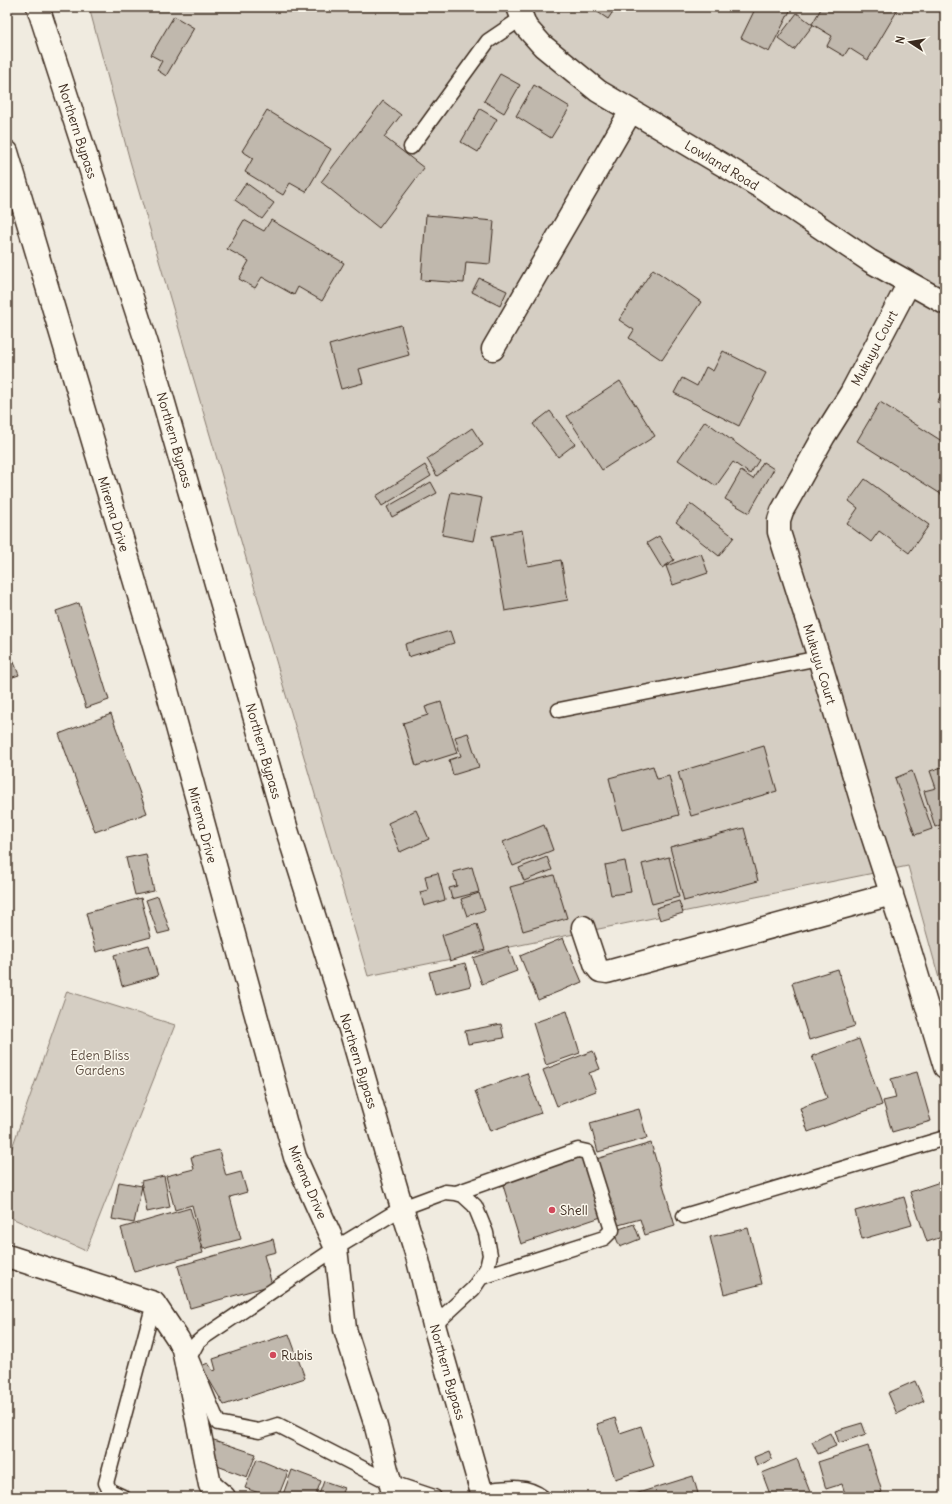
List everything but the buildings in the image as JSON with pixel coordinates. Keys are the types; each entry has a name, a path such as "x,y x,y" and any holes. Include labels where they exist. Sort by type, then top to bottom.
{"street":[{"name":"Northern Bypass","path":"40,8 147,344 287,830 352,1036 417,1256 434,1325 482,1494"},
{"name":"Lowland Road","path":"520,12 526,27 543,46 598,91 762,188 870,261 945,304"},
{"path":"493,349 631,111"},
{"name":"Mirema Drive","path":"7,152 165,683 295,1157 336,1248 345,1329 375,1423 392,1489"},
{"name":"Mukuyu Court","path":"909,283 851,393 824,436 782,511 779,520 779,532 945,1067"},
{"path":"583,927 596,966 600,971 607,972 892,894"},
{"path":"7,1256 154,1303 183,1349 210,1485 224,1497"}],"lane":[{"path":"411,147 488,41 520,12"},
{"path":"559,710 819,658"},
{"path":"684,1216 945,1138"},
{"path":"456,1193 578,1150 587,1152 592,1164 612,1230 611,1233 597,1240 482,1277"},
{"path":"434,1325 473,1289 487,1268 490,1256 486,1233 475,1206 463,1195 456,1193 445,1192 402,1208 336,1248 204,1337 197,1343 190,1356 218,1423 259,1431 278,1425 392,1489 434,1497"},
{"path":"123,1497 110,1492 106,1483 154,1303"},
{"path":"482,1494 513,1488 536,1491 542,1497"}],"green space":[{"path":"89,7 945,7 945,1000 908,866 368,976 130,161"},
{"name":"Eden Bliss Gardens","path":"67,991 175,1025 86,1251 7,1216 7,1162"}],"place":[{"name":"Shell","path":"552,1210"},
{"name":"Rubis","path":"273,1355"}]}
